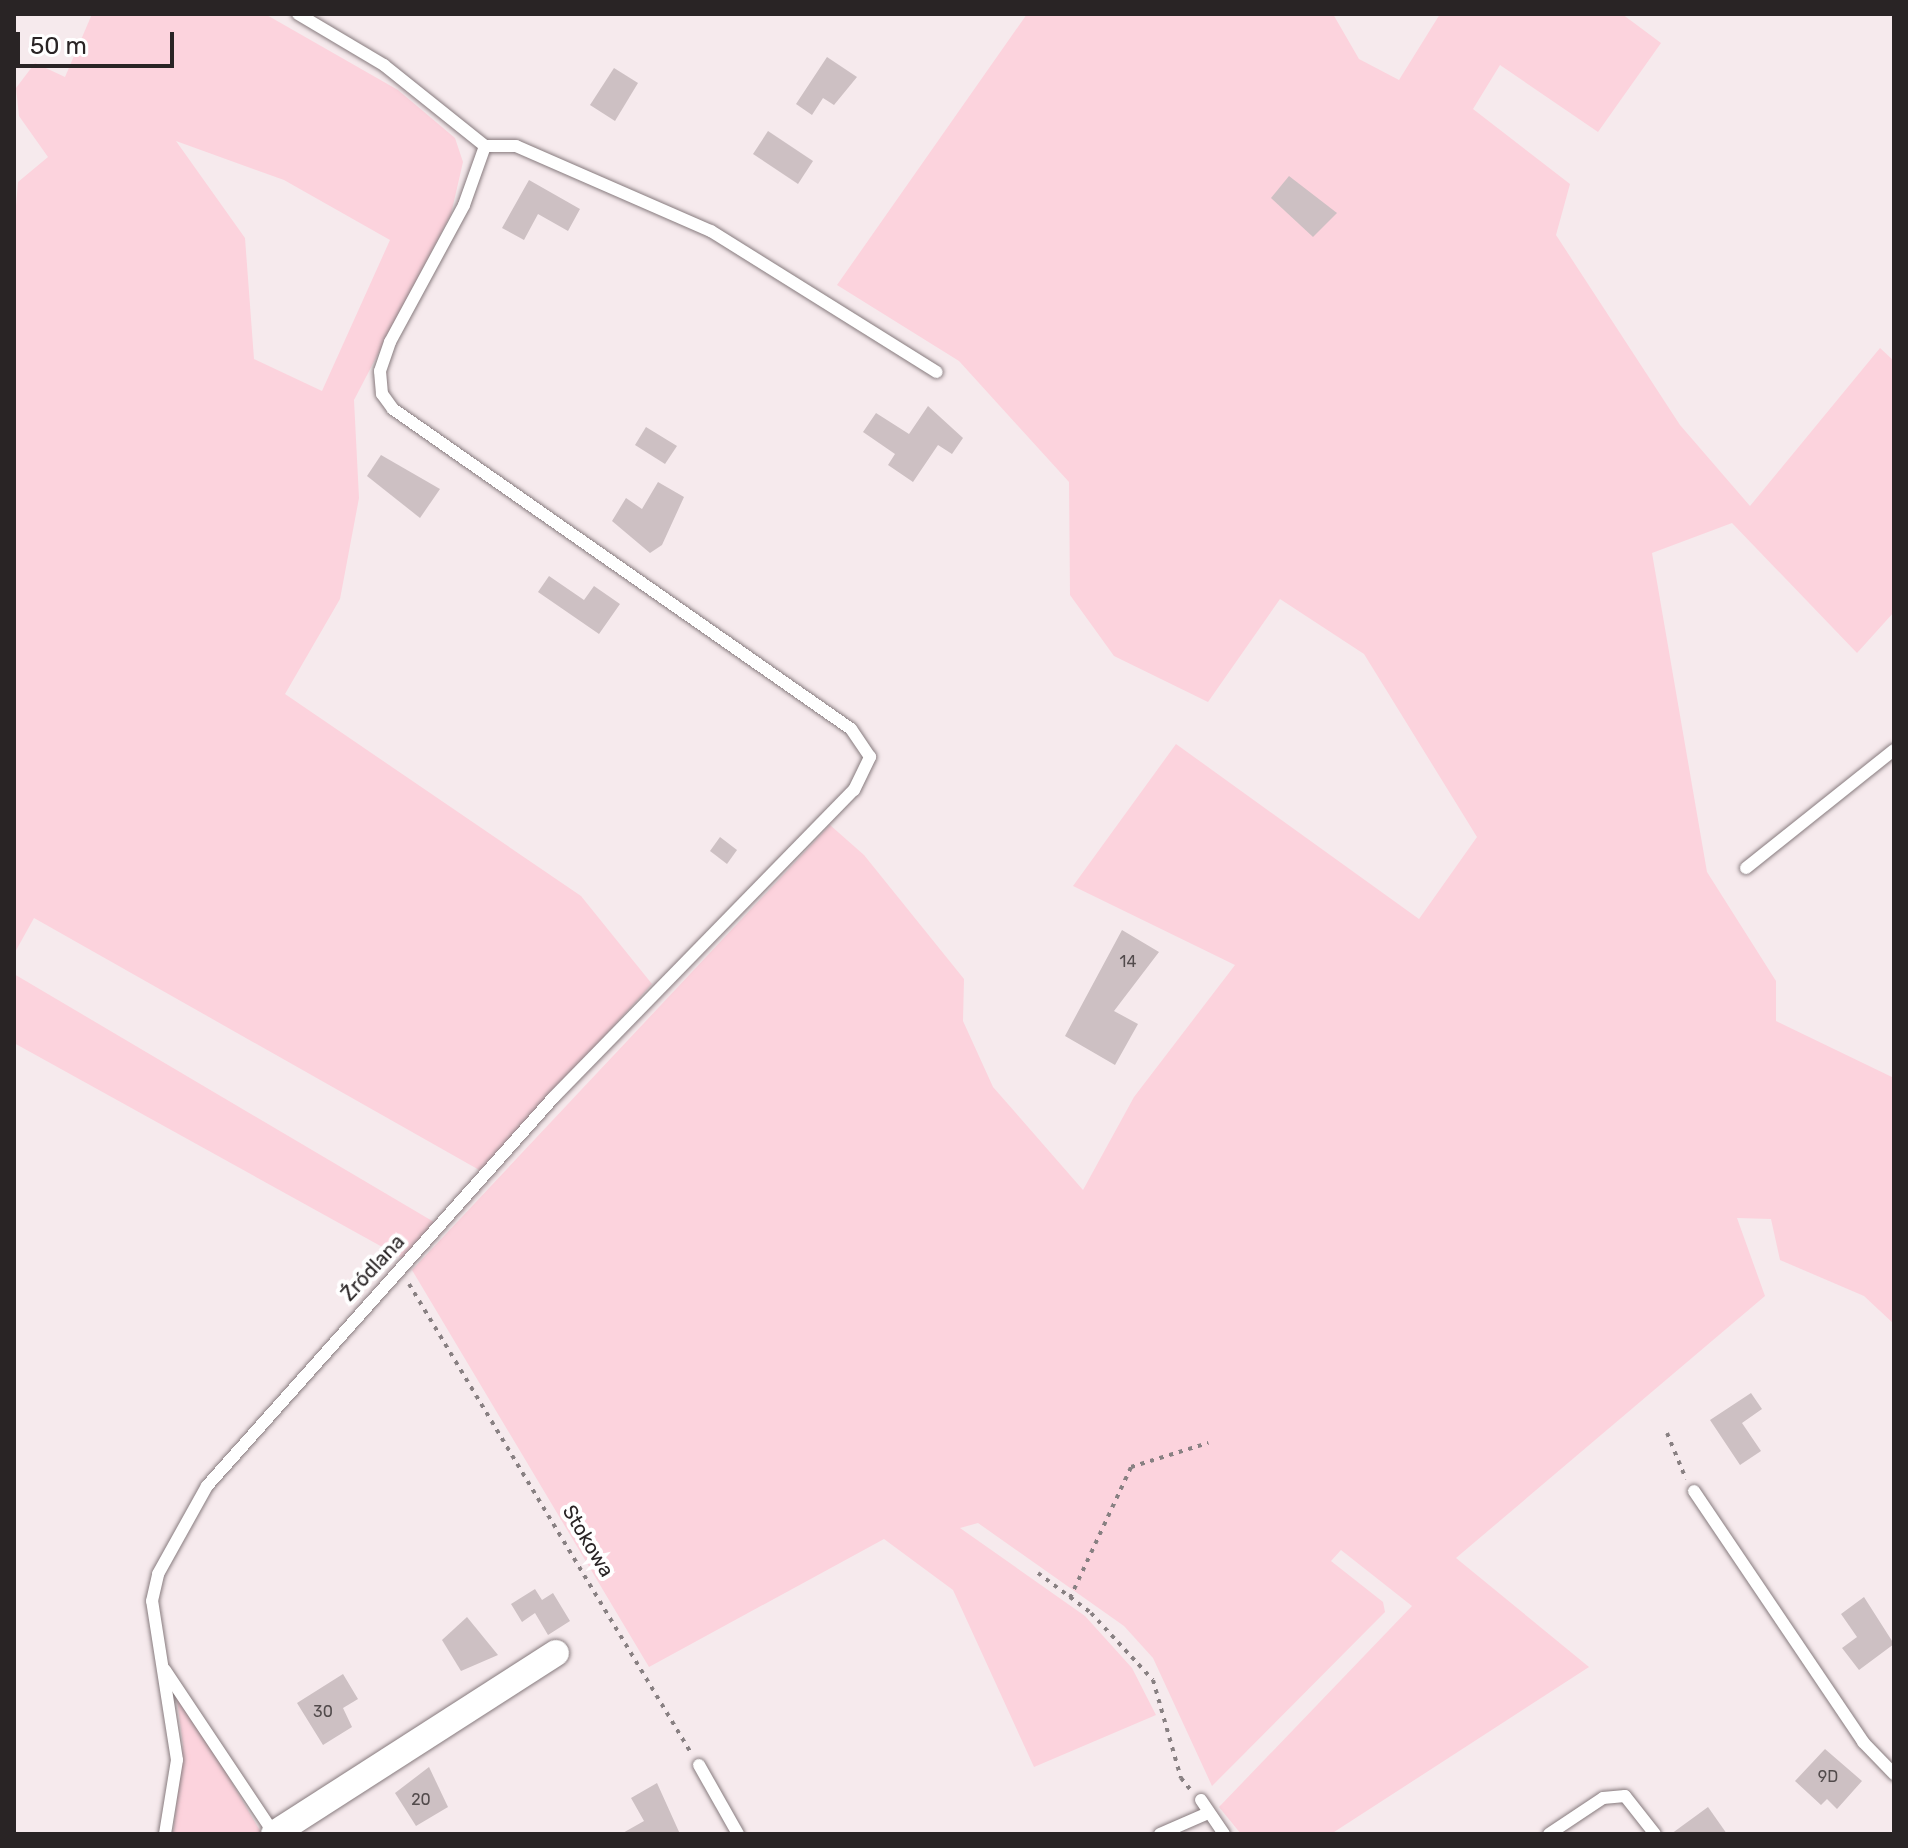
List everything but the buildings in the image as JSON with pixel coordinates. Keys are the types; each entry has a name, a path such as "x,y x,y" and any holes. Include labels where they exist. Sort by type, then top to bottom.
{"street":[{"path":"273,1833 556,1653"}],"lane":[{"path":"298,14 384,65 485,146 516,146 711,231 937,372"},
{"name":"Źródlana","path":"165,1834 177,1760 163,1667 152,1620 158,1574 207,1486 554,1097 865,775 870,757 851,729 414,426 382,394 390,342 469,194 485,146"},
{"path":"1746,868 1894,750"},
{"path":"1694,1491 1863,1742 1894,1774"},
{"path":"163,1667 273,1833"},
{"path":"699,1765 738,1834"},
{"path":"1549,1834 1603,1798 1625,1796 1655,1834"},
{"path":"1201,1800 1224,1834"},
{"path":"1160,1834 1208,1813"}],"path":[{"name":"Stokowa","path":"400,1269 699,1765"},
{"path":"1667,1433 1694,1491"},
{"path":"1070,1598 1131,1467 1208,1443"},
{"path":"1038,1573 1070,1598 1153,1680 1181,1778 1201,1800"}],"shaded area":[{"path":"92,14 265,14 398,90 455,138 463,162 451,214 354,400 359,498 340,599 285,694 581,896 652,984 481,1171 34,918 14,954 14,229 18,182 48,157 19,116 16,88 35,63 65,77","holes":["176,141 284,180 390,240 322,391 254,359 245,238"]},
{"path":"1027,14 1333,14 1359,59 1399,80 1440,14 1622,14 1661,43 1598,132 1500,65 1473,109 1570,184 1556,235 1680,425 1750,506 1880,348 1894,361 1894,612 1857,653 1732,523 1652,553 1707,872 1776,981 1776,1021 1894,1078 1894,1324 1864,1296 1780,1260 1771,1219 1737,1218 1765,1296 1456,1558 1589,1667 1331,1834 1241,1834 1219,1807 1412,1606 1341,1550 1331,1561 1383,1602 1385,1612 1212,1786 1153,1658 1124,1626 978,1523 960,1528 1085,1616 1132,1668 1156,1715 1034,1767 953,1590 884,1539 649,1667 412,1270 830,825 864,855 964,979 963,1021 993,1087 1083,1190 1134,1097 1235,965 1073,886 1176,744 1419,919 1477,837 1364,654 1280,599 1208,702 1114,656 1070,595 1069,482 959,361 837,285"},
{"path":"14,974 434,1222 404,1259 14,1043"},
{"path":"176,1692 262,1834 173,1834 183,1746"}]}
